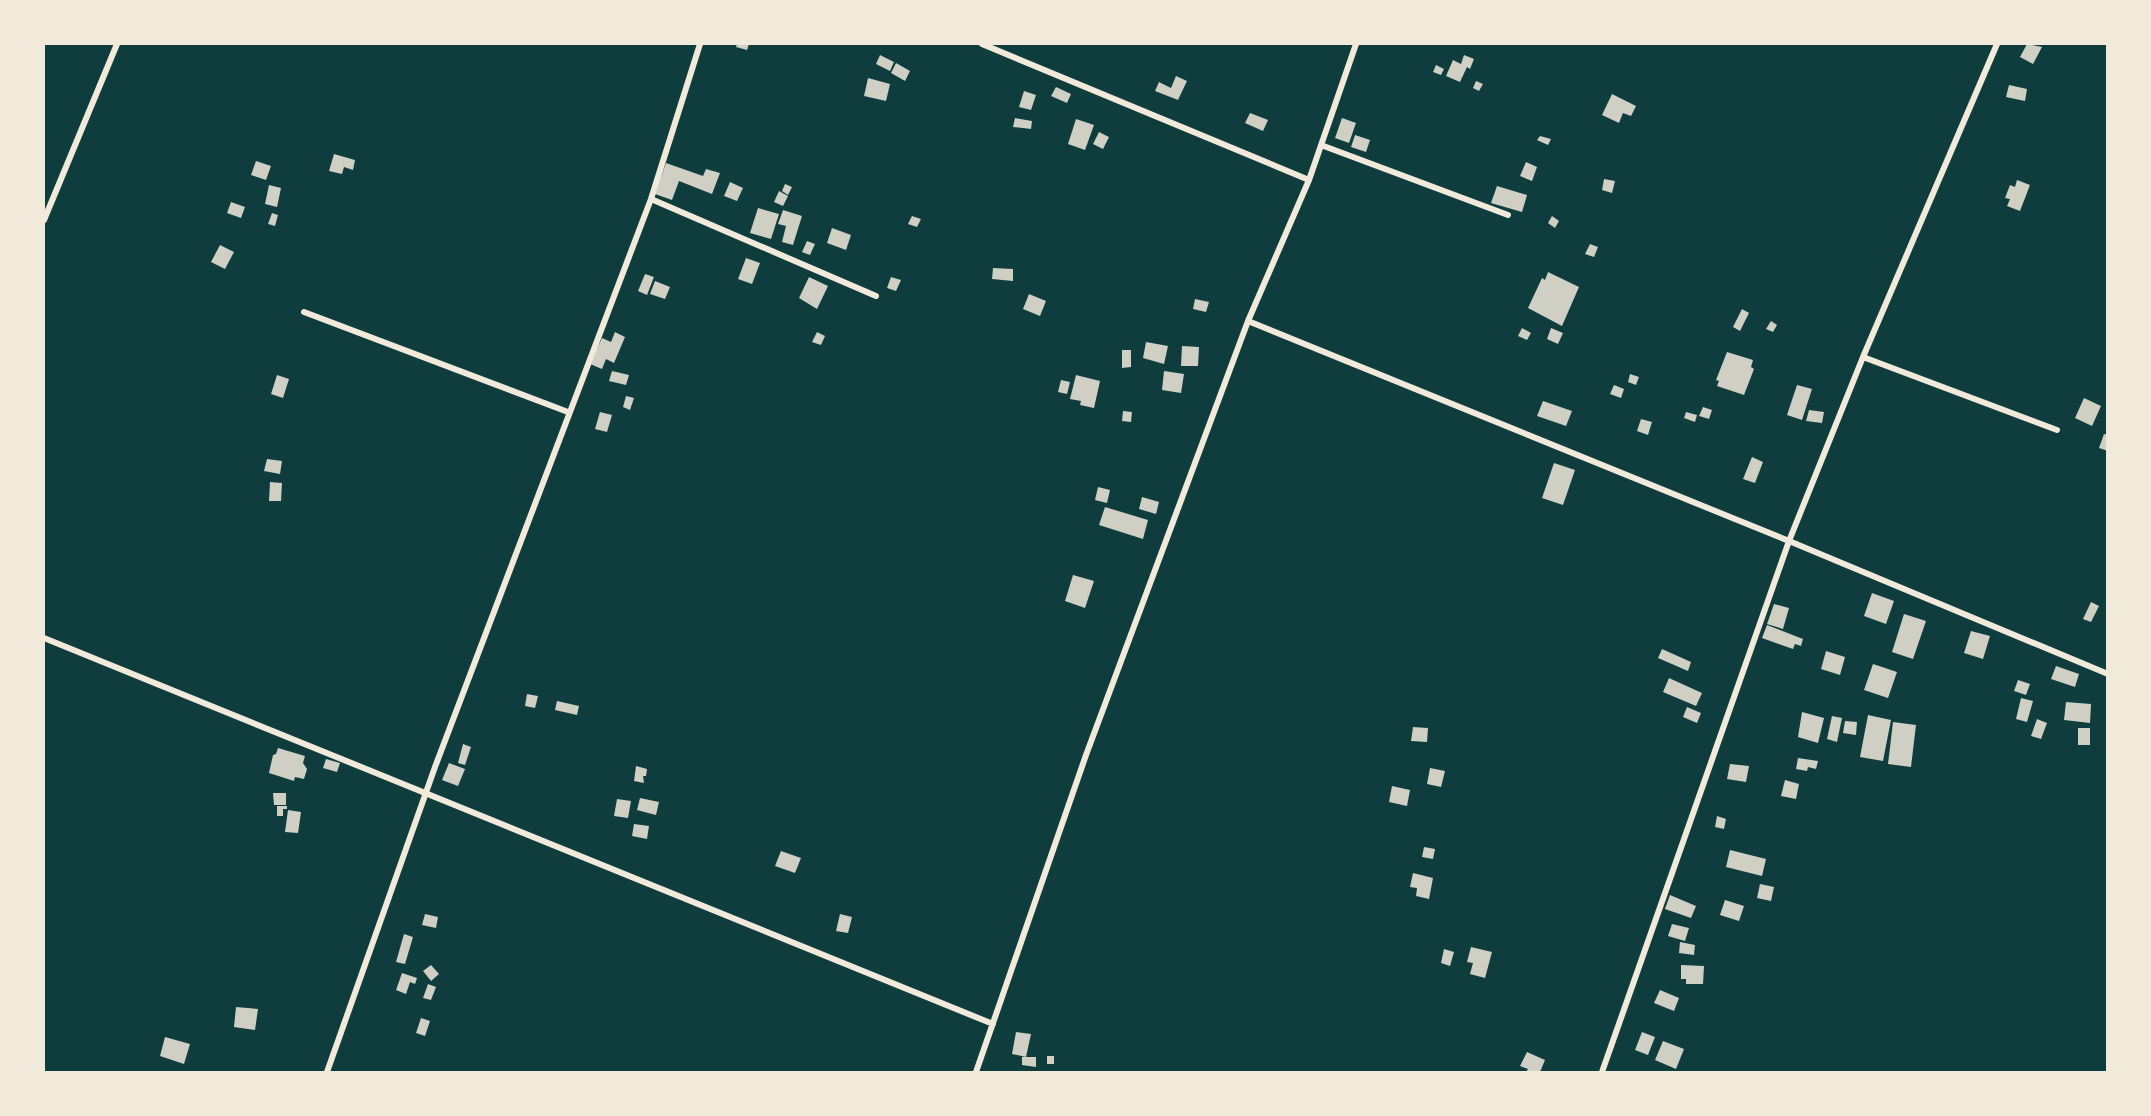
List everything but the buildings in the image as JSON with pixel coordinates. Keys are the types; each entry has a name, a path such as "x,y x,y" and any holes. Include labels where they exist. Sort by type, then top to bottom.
{"street":[{"path":"44,220 117,44"},
{"path":"327,1072 427,792 568,412 651,199 700,44"},
{"path":"982,44 1310,180"},
{"path":"976,1072 1086,754 1248,321 1310,180 1356,44"},
{"path":"1602,1072 1789,541 1863,357 1997,44"},
{"path":"1321,145 1508,216"},
{"path":"651,199 876,296"},
{"path":"304,312 568,412"},
{"path":"1248,321 1789,541 2108,674"},
{"path":"1863,357 2057,430"},
{"path":"44,638 993,1024"}]}
